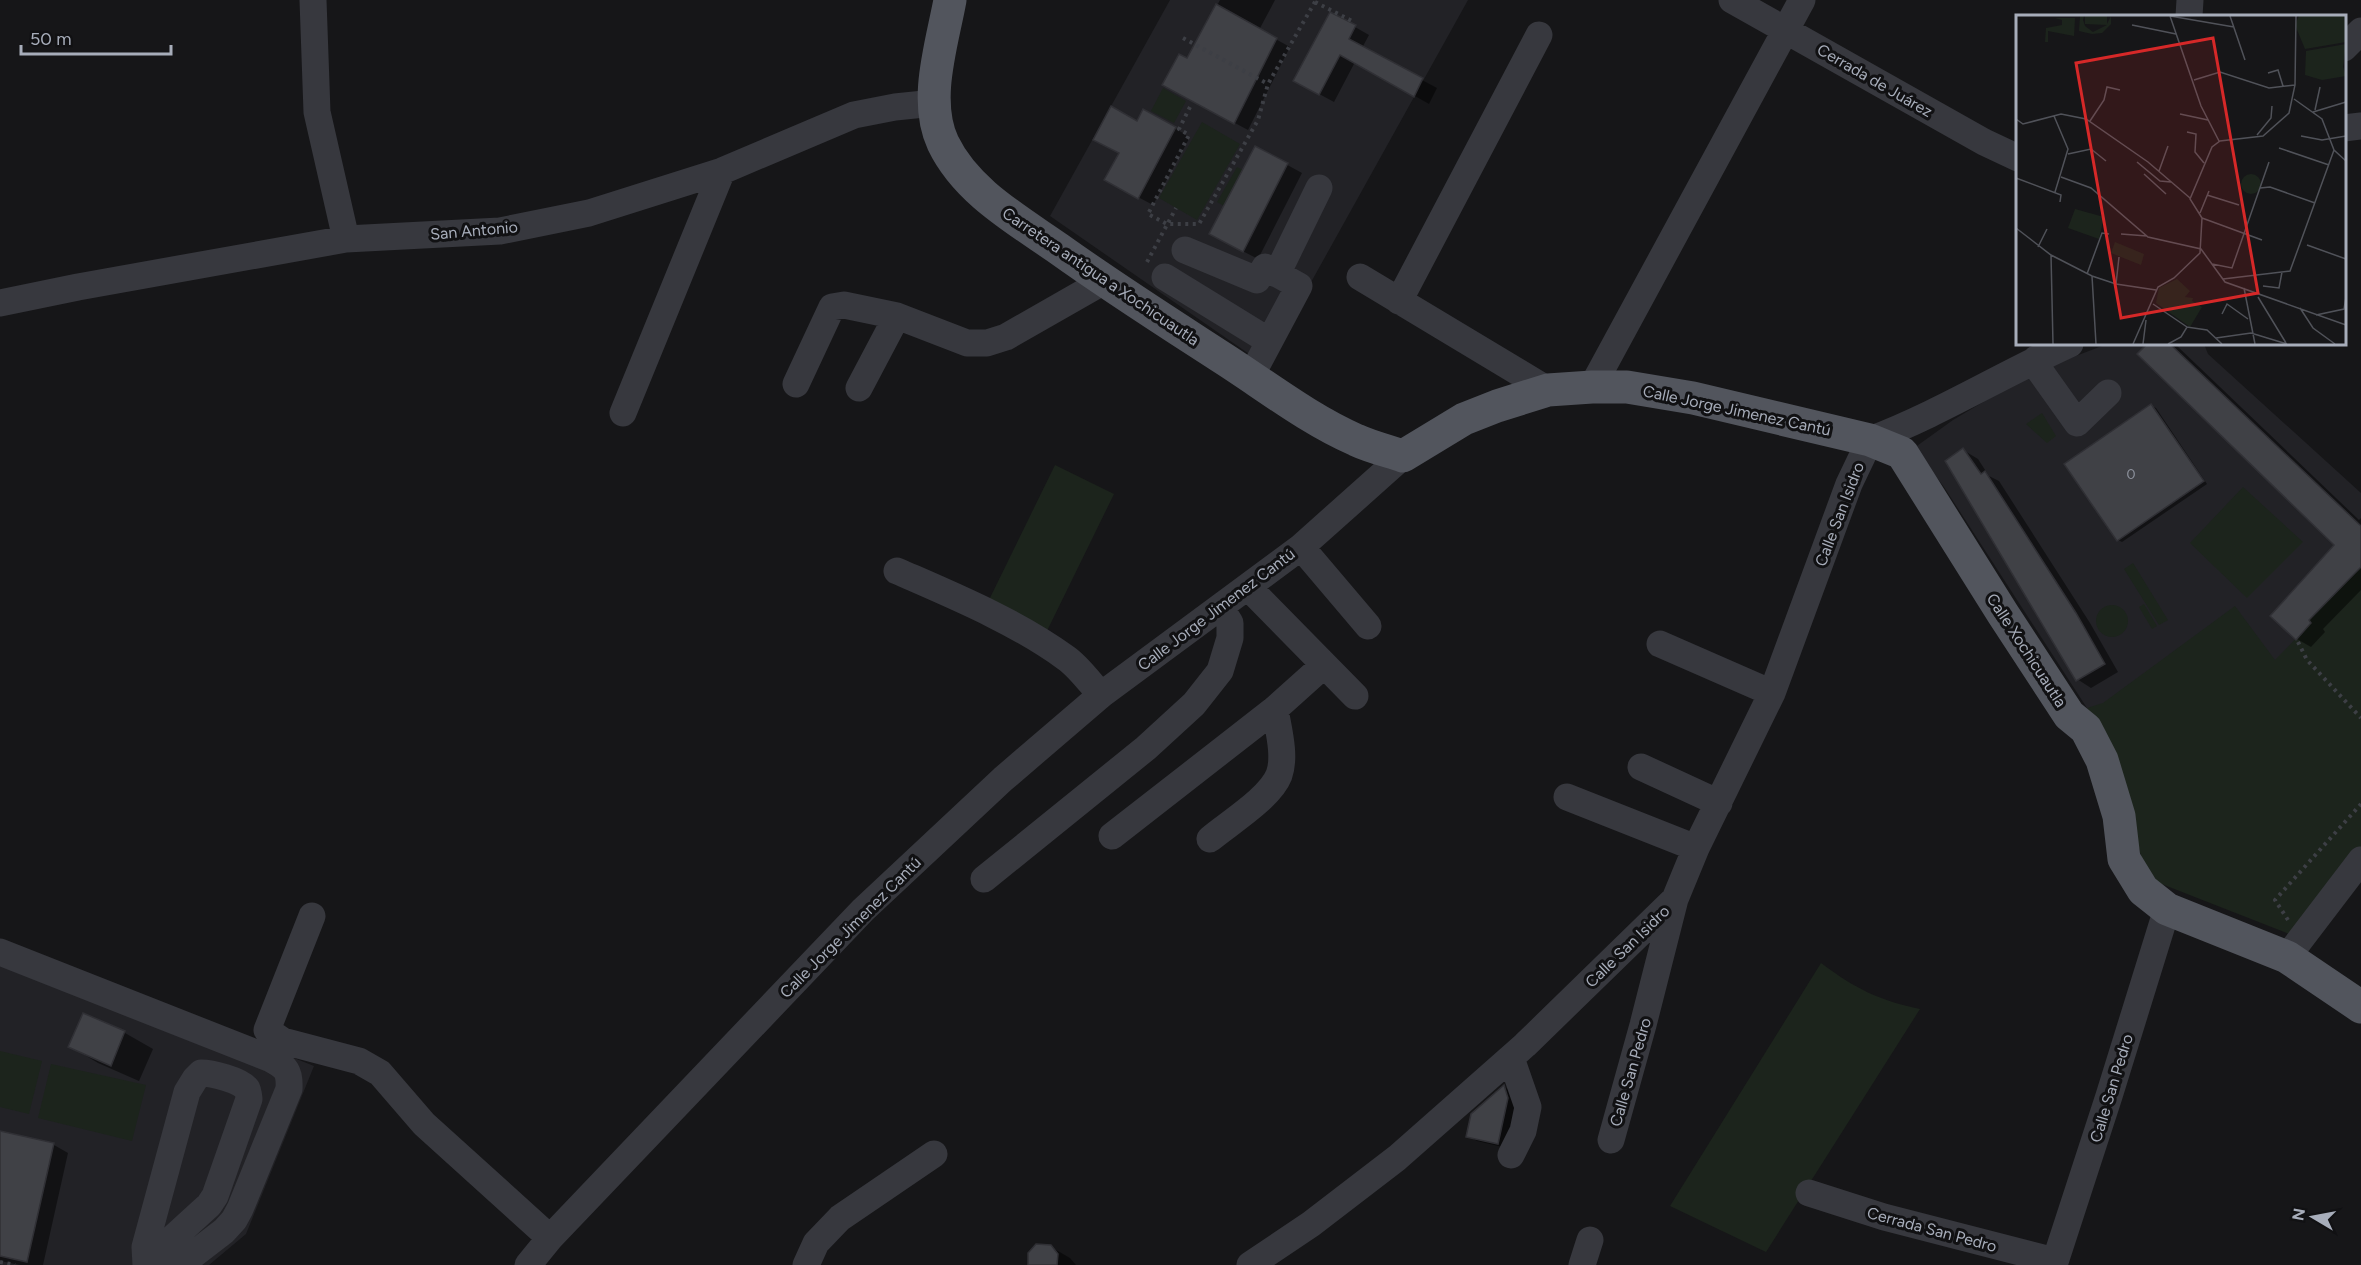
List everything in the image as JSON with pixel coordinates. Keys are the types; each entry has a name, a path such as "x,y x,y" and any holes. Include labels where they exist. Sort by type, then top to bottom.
{"main road":[{"name":"Carretera antigua a Xochicuautla","path":"950,0 934,103 942,141 955,163 972,183 993,203 1115,289 1307,414 1356,440 1404,456"},
{"name":"Calle Jorge Jimenez Cantú","path":"1404,456 1464,419 1548,390 1592,387 1627,387 1693,398 1869,440"},
{"name":"Calle Xochicuautla","path":"1869,440 1902,453 2069,715 2086,729 2102,760 2119,816 2124,859 2143,890 2166,909 2292,950 2361,1007"}],"street":[{"path":"313,0 317,112 346,239"},
{"name":"Cerrada de Juárez","path":"1732,0 1984,142 2016,157"},
{"path":"1592,387 1802,0"},
{"path":"2189,15 2190,0"},
{"path":"2346,46 2361,31"},
{"path":"1399,301 1539,35"},
{"name":"San Antonio","path":"0,303 346,239 500,231 589,213 722,171 854,115 934,103"},
{"path":"2346,128 2361,126"},
{"path":"623,413 722,171"},
{"path":"1277,274 1319,188"},
{"path":"1185,250 1257,280 1265,267 1299,286 1251,376"},
{"path":"1164,277 1269,341"},
{"path":"1360,277 1548,390"},
{"path":"796,384 832,308 844,305 897,316 967,343 987,343 1006,337 1115,289"},
{"path":"859,388 897,316"},
{"path":"1869,440 1904,427 2028,356 2066,345"},
{"path":"2028,356 2077,423 2108,393"},
{"name":"Calle San Isidro","path":"1250,1265 1311,1224 1397,1158 1511,1058 1675,900 1696,848 1773,693 1850,484 1869,440"},
{"name":"Calle Jorge Jimenez Cantú","path":"528,1265 550,1238 863,910 1003,779 1101,695 1301,547 1404,456"},
{"path":"1301,547 1368,626"},
{"path":"897,571 964,601 1031,636 1068,659 1101,695"},
{"path":"1248,587 1355,696"},
{"path":"984,879 1146,748 1194,704 1220,671 1230,638 1230,623 1220,607"},
{"path":"1660,645 1773,693"},
{"path":"1112,836 1275,709 1324,665"},
{"path":"1210,839 1268,791 1279,774 1282,758 1275,709"},
{"path":"1641,767 1719,804"},
{"path":"1567,797 1696,848"},
{"path":"2292,950 2361,860"},
{"name":"Calle San Pedro","path":"1611,1140 1675,900"},
{"name":"Calle San Pedro","path":"2055,1263 2166,909"},
{"path":"312,916 267,1030 283,1041 359,1061 380,1073 424,1124 550,1238"},
{"path":"0,952 271,1059 285,1067 290,1075 289,1089 240,1209 224,1231 180,1265"},
{"path":"1511,1058 1528,1107 1523,1131 1511,1155"},
{"path":"146,1265 145,1247 187,1092 201,1073 209,1073 240,1083 247,1090 249,1099 215,1196 209,1206 163,1247 161,1256 168,1265"},
{"path":"806,1265 816,1243 840,1218 933,1154"},
{"name":"Cerrada San Pedro","path":"1809,1192 1884,1217 2055,1263"},
{"path":"1582,1265 1590,1240"}],"path":[{"path":"1190,106 1179,129 1190,135 1148,214 1167,224 1199,224 1258,120 1268,84 1315,1 1354,22"},
{"path":"1183,38 1268,84"},
{"path":"1115,289 1167,224 1176,208"},
{"path":"2298,642 2307,660 2361,718"},
{"path":"2292,950 2294,930 2275,900 2361,804"},
{"path":"0,1262 15,1265"}],"shaded area":[{"path":"1170,0 1468,0 1265,365 1050,216"},
{"path":"1163,88 1186,101 1174,123 1151,111"},
{"path":"1202,122 1240,144 1197,220 1159,198"},
{"path":"1237,167 1243,170 1224,206 1217,202"},
{"path":"2104,345 2204,345 2208,354 2361,493 2361,851 2126,791 2107,739 1944,487 1914,448 1953,420 2010,386 2050,366"},
{"path":"2042,413 2056,436 2047,443 2026,424"},
{"path":"1055,465 1114,494 1046,633 987,604"},
{"path":"2243,487 2303,542 2247,598 2190,543"},
{"path":"2133,563 2168,620 2159,625 2124,569"},
{"path":"2361,567 2361,851 2289,934 2154,881 2142,861 2126,791 2107,739 2087,708 2103,703 2235,606 2275,660 2311,623 2286,599 2296,588 2320,609"},
{"path":"2144,604 2157,626 2152,629 2139,607"},
{"path":"2112,605 2123,610 2128,621 2123,632 2112,637 2101,632 2096,621 2101,610"},
{"path":"0,940 314,1066 246,1234 209,1265 0,1265"},
{"path":"1821,963 1845,980 1868,992 1892,1002 1920,1009 1766,1252 1670,1206"},
{"path":"0,1051 42,1061 29,1114 0,1107"},
{"path":"51,1064 146,1085 132,1141 38,1118"}],"building":[{"path":"1216,4 1277,38 1234,124 1162,85 1179,54 1187,58"},
{"path":"1330,12 1356,25 1349,39 1423,78 1414,97 1340,55 1319,95 1293,81"},
{"path":"1111,106 1137,121 1143,109 1176,127 1138,199 1104,180 1119,153 1093,140"},
{"path":"1255,146 1288,163 1243,252 1209,234"},
{"path":"2146,345 2171,345 2361,526 2361,567 2309,620 2311,623 2296,640 2270,616 2334,545 2137,354"},
{"path":"2151,404 2204,481 2117,541 2064,464"},
{"path":"1963,448 1981,474 1985,471 2076,613 2105,664 2076,681 1945,461"},
{"path":"83,1013 125,1031 111,1066 68,1047"},
{"path":"1504,1085 1508,1098 1498,1144 1466,1137 1471,1114"},
{"path":"0,1131 54,1143 27,1262 0,1256"},
{"path":"1036,1244 1051,1245 1058,1254 1057,1265 1028,1265 1028,1253"}]}
